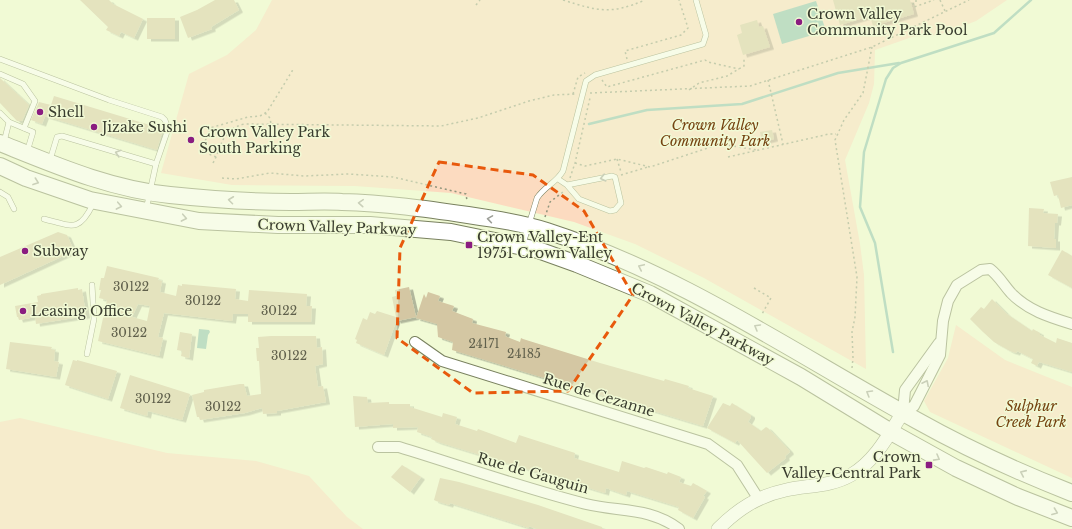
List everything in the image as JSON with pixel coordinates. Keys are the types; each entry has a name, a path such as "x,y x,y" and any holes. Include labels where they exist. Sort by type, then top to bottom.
{"main road":[{"name":"Crown Valley Parkway","path":"1,143 49,162 60,168 102,181 150,192 245,201 381,204 488,218 546,231 597,249 664,278 731,312 903,412 996,461 1072,493"},
{"name":"Crown Valley Parkway","path":"0,166 33,181 94,201 207,221 278,225 370,225 451,232 522,247 577,264 650,294 801,377 891,432 986,482 1072,518"}],"street":[{"path":"903,412 914,406 940,355 942,321 948,301 957,285 980,270 990,269 998,275 1011,292 1027,307 1049,317 1072,324"},
{"name":"Rue de Cezanne","path":"415,342 442,361 708,444 737,465 749,480 758,498"},
{"path":"718,529 729,518 758,498 786,490 819,487 850,475 876,453 891,432 903,412 905,390 940,343"},
{"name":"Rue de Gauguin","path":"378,447 399,448 587,504 650,513 669,522 679,529"}],"lane":[{"path":"522,247 540,192 558,180 568,157 586,81 595,75 703,44 707,38 696,0"},
{"path":"0,59 109,100 162,117 165,120 168,129 156,164 145,210"},
{"path":"0,74 23,84 35,101 24,128"},
{"path":"0,113 9,122 33,132 26,153"},
{"path":"1,143 9,122"},
{"path":"49,162 57,137 62,136 156,164"},
{"path":"558,180 567,185 579,199 610,211 615,210 620,204 615,176 567,185"},
{"path":"0,192 8,197 14,209"},
{"path":"44,219 66,225 81,223 89,213 94,201"},
{"path":"87,354 94,319 92,285"}],"path":[{"path":"476,5 480,0"},
{"path":"563,0 605,11 625,8 645,0"},
{"path":"626,60 625,51 681,35 686,32 688,28 679,0"},
{"path":"916,0 913,4 914,7 934,0"},
{"path":"940,0 946,11"},
{"path":"591,93 742,87 872,47 969,0"},
{"path":"846,379 853,367 852,332 855,317 857,277 836,152 836,134 865,89 872,47"},
{"path":"689,90 699,83 727,76 744,66 744,58"},
{"path":"600,80 604,82 607,87 705,60 739,69"},
{"path":"216,157 204,152 203,147 210,128 248,117 260,116 265,113 294,68"},
{"path":"213,163 222,142 231,129 244,124 441,126 478,118 529,101 574,94 578,77 590,71"},
{"path":"768,79 783,144"},
{"path":"545,217 550,202 563,193 567,185 575,163 592,89"},
{"path":"265,113 270,118 270,124"},
{"path":"728,157 829,134 836,134"},
{"path":"621,174 650,167 720,144 757,150"},
{"path":"575,163 585,166 618,159 650,167"},
{"path":"618,159 622,179"},
{"path":"222,178 236,179 270,172 304,176 336,174 393,177 466,194 467,200"},
{"path":"754,288 771,298 762,314"}],"highlighted area":[{"path":"439,162 533,175 584,211 633,295 568,391 473,393 397,338 400,248"}],"green space":[{"name":"Crown Valley Community Park","path":"272,0 1007,0 976,21 939,35 912,37 875,50 874,84 869,103 845,160 864,275 866,369 704,278 635,244 574,222 451,193 355,186 232,185 161,173 189,74 227,55 256,30"},
{"name":"Sulphur Creek Park","path":"956,325 1005,360 1072,387 1072,478 930,412 924,401 948,358"},
{"path":"20,418 167,453 256,461 309,476 347,517 363,529 0,529 0,422"}],"water":[{"name":"Crown Valley Community Park Pool","path":"816,1 826,31 782,44 773,14"},
{"path":"199,329 209,330 210,332 208,335 206,349 197,348"}],"building":[{"path":"80,0 109,0 113,4 143,19 134,38 121,32 119,36 106,30 108,27"},
{"path":"215,0 234,0 239,10 211,27 212,29 188,38 180,17"},
{"path":"833,0 910,0 914,14 873,26 870,16 840,25"},
{"path":"147,18 175,18 175,39 147,39"},
{"path":"757,20 759,27 763,26 770,47 743,55 737,35 742,33 740,25"},
{"name":"Shell","path":"0,78 29,105 22,121 17,121 0,103"},
{"path":"54,96 163,129 157,150 45,116 42,124 31,120 39,102 51,105"},
{"path":"772,130 774,139 762,142 760,132"},
{"path":"1072,177 1072,205 1061,208 1058,195 1054,196 1050,182"},
{"path":"1029,208 1044,209 1043,213 1058,214 1057,223 1055,223 1054,239 1056,239 1056,248 1028,246"},
{"path":"58,232 67,235 74,251 0,285 0,257"},
{"path":"1062,250 1072,256 1072,288 1048,275"},
{"path":"107,266 159,278 158,280 162,281 160,292 176,296 178,285 182,286 182,284 236,289 235,299 248,301 249,290 307,294 306,306 312,306 311,322 248,322 248,314 233,314 232,321 164,313 158,337 163,338 159,356 98,341 107,300 99,298 101,278 104,278","holes":["138,304 150,306 147,321 132,317"]},
{"path":"409,287 416,317 397,321 397,319 384,355 356,343 357,340 355,339 363,318 367,320 370,312 375,314 377,311 396,317 392,297 396,296 395,290"},
{"path":"78,288 78,290 82,289 86,316 36,324 35,317 19,320 17,317 15,306 38,302 37,296 41,294"},
{"path":"428,292 440,296 438,301 454,306 452,311 473,319 472,323 506,332 505,336 520,342 521,338 600,363 664,381 665,379 689,386 688,388 713,396 703,426 452,350 453,342 438,337 437,324 416,318 424,294 426,298"},
{"path":"992,299 1007,314 1032,331 1033,329 1040,333 1040,335 1056,343 1057,338 1072,343 1072,372 1039,362 1037,366 1031,363 1033,359 1017,351 1016,353 1010,351 994,342 983,332 970,319 981,307 984,309"},
{"path":"180,332 192,334 189,358 181,356 182,351 177,350"},
{"path":"316,336 317,348 322,347 323,364 315,366 318,387 323,386 326,402 277,411 277,413 263,414 262,408 245,413 200,420 199,417 197,417 192,395 204,392 204,390 240,384 244,384 247,396 261,394 259,361 257,361 256,348 259,348 258,337"},
{"path":"10,342 52,347 51,349 55,350 54,361 59,362 56,377 6,369"},
{"path":"73,360 117,371 108,399 65,385"},
{"path":"130,375 190,394 182,420 148,411 147,416 120,408"},
{"path":"353,396 367,397 368,403 389,402 389,404 410,404 410,407 442,417 443,413 457,417 455,424 477,431 478,429 516,443 519,435 575,453 574,458 619,472 622,461 667,474 668,472 681,477 679,482 691,486 693,483 707,491 703,496 705,497 693,518 678,510 679,507 627,491 626,495 606,488 605,493 438,442 431,439 432,437 417,432 418,427 393,428 393,424 355,427"},
{"path":"723,403 730,406 732,403 751,415 748,422 761,431 766,427 768,428 789,450 790,452 785,456 786,458 767,473 737,440 735,443 707,428"},
{"path":"402,465 421,477 410,492 391,477"},
{"path":"440,478 538,505 602,527 602,529 537,529 529,526 529,528 450,503 449,505 436,501 434,500"}],"waterway":[{"path":"893,352 875,243 860,207 864,152 886,79 893,68 901,63 994,33 1031,0"},
{"path":"589,124 647,110 742,104 838,73 899,63"}],"place":[{"name":"Crown Valley Community Park Pool","path":"799,22"},
{"name":"Shell","path":"40,112"},
{"name":"Jizake Sushi","path":"94,127"},
{"name":"Crown Valley Park South Parking","path":"191,140"},
{"name":"Crown Valley-Ent 19751 Crown Valley","path":"469,245"},
{"name":"Subway","path":"25,251"},
{"name":"Leasing Office","path":"23,311"},
{"name":"Crown Valley-Central Park","path":"929,465"}]}
